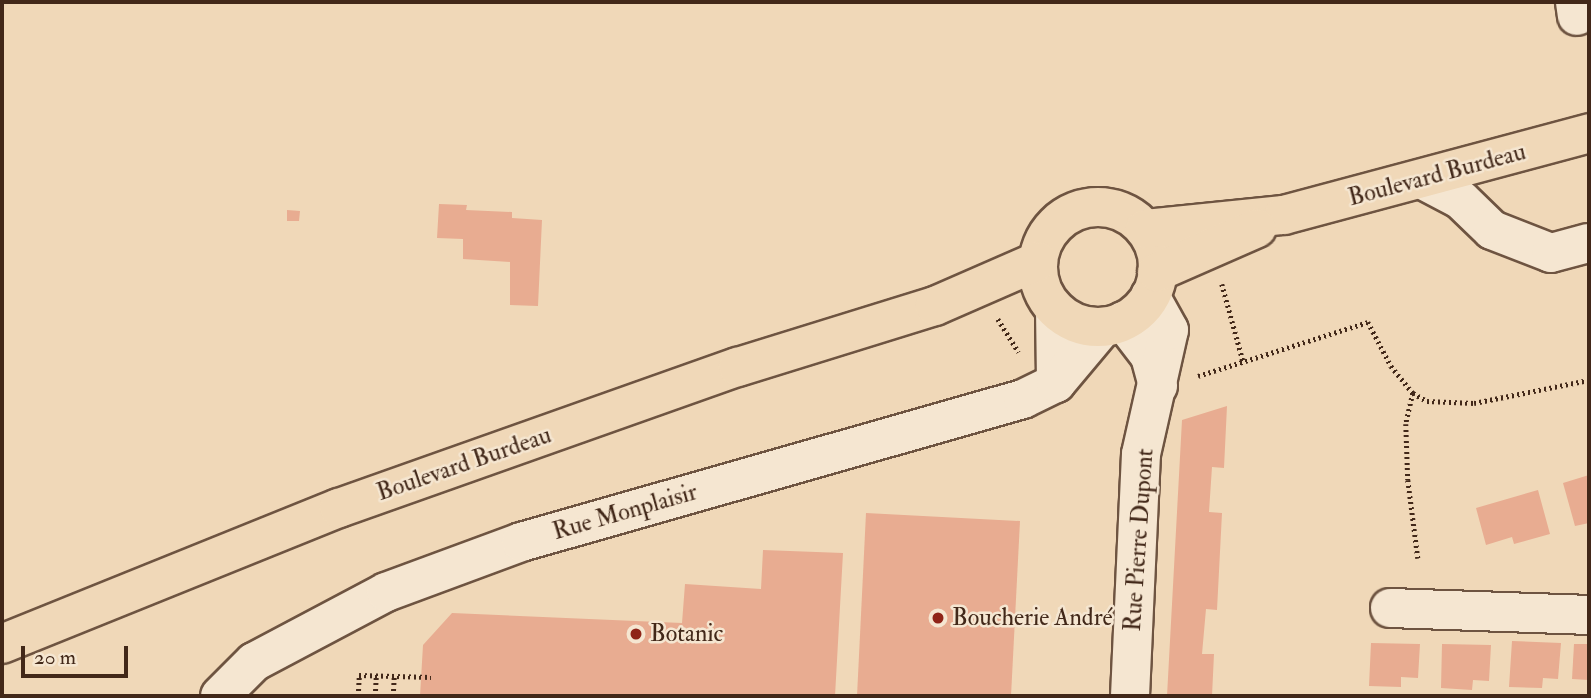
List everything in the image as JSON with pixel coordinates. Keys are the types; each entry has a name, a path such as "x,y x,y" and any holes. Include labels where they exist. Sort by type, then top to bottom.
{"main road":[{"name":"Boulevard Burdeau","path":"1145,229 1284,215 1423,180 1589,133"},
{"path":"1110,208 1129,215 1145,229 1157,257 1134,304 1069,320 1046,289 1043,242 1071,213 1110,208"},
{"name":"Boulevard Burdeau","path":"1134,304 1284,215"},
{"name":"Boulevard Burdeau","path":"16,638 338,508 738,367 935,306 1046,289"}],"street":[{"path":"1423,180 1461,200 1492,230 1551,253 1589,243"},
{"path":"1046,289 1056,383"},
{"name":"Rue Monplaisir","path":"220,696 254,663 386,592 521,542 1023,399 1056,383 1134,304"},
{"name":"Rue Pierre Dupont","path":"1130,696 1140,454 1158,386 1134,304"},
{"path":"1390,608 1589,615"}],"path":[{"path":"1221,279 1243,362"},
{"path":"998,318 1013,348 1023,355"},
{"path":"1194,377 1368,322 1391,366 1413,393 1427,401 1474,403 1589,380"},
{"path":"1413,393 1406,424 1408,480 1418,558"},
{"path":"358,696 359,675 431,677"},
{"path":"375,696 376,676"},
{"path":"393,696 394,676"},
{"path":"328,696 337,696"}],"building":[{"path":"439,204 467,205 466,210 512,212 512,218 542,220 538,306 510,305 510,262 463,259 463,239 437,238"},
{"path":"287,210 300,211 299,221 287,221"},
{"path":"1227,406 1224,468 1212,467 1209,512 1222,513 1217,610 1206,609 1202,654 1214,654 1212,696 1167,696 1182,420"},
{"path":"1589,475 1589,523 1575,526 1563,483"},
{"path":"1538,490 1550,534 1514,544 1512,537 1486,545 1476,508"},
{"name":"Boucherie André","path":"866,513 1020,521 1011,696 857,696"},
{"name":"Botanic","path":"763,550 843,553 835,696 420,696 423,645 452,613 682,623 685,584 761,589"},
{"path":"1512,641 1561,643 1558,679 1543,678 1542,688 1509,687"},
{"path":"1371,643 1420,644 1418,678 1401,677 1401,687 1369,686"},
{"path":"1442,644 1491,645 1489,681 1473,680 1472,690 1441,688"},
{"path":"1574,644 1589,644 1589,680 1572,679"}],"place":[{"name":"Boucherie André","path":"938,618"},
{"name":"Botanic","path":"636,634"}]}
